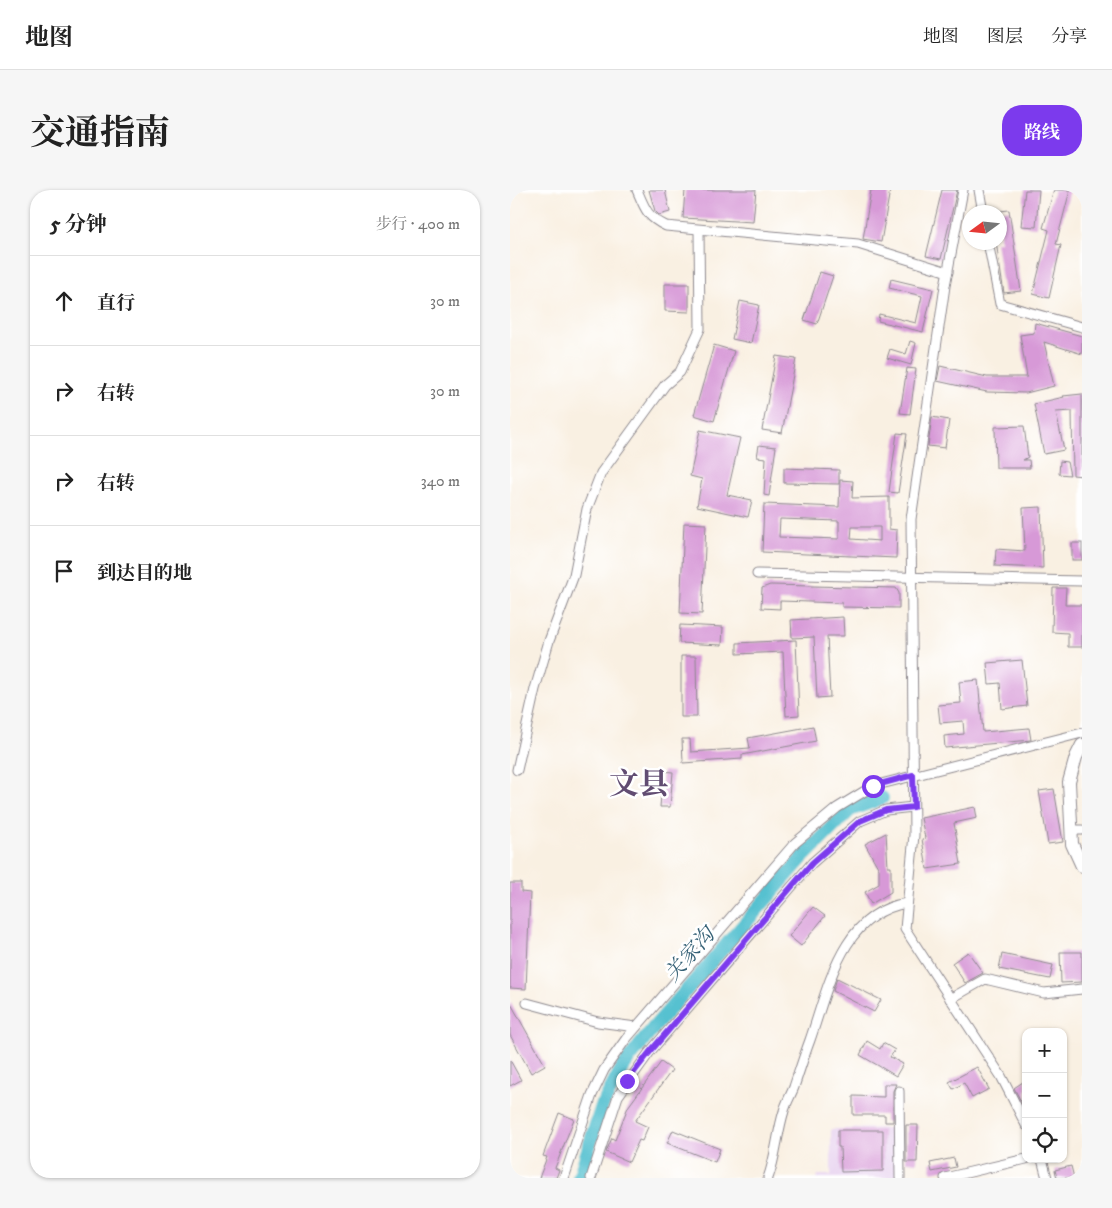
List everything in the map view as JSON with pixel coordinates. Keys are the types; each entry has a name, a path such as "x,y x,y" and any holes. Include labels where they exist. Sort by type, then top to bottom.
{"highway":[{"path":"1082,745 1076,757 1069,782 1078,830 1072,844 1082,866"}],"street":[{"path":"637,190 642,204 648,213 656,221 666,226 858,244 948,272"},
{"path":"963,190 948,272 911,519 910,577 914,835 905,929 1001,1076 1022,1118"},
{"path":"978,190 981,205"},
{"path":"517,770 535,689 549,641 574,576 587,509 601,473 650,404 665,385 680,372 700,329 699,230"},
{"path":"990,250 1000,304 1082,327"},
{"path":"757,574 1082,581"},
{"path":"564,1178 592,1095 604,1070 636,1027 795,843 837,808 873,786 1082,733"},
{"path":"591,1178 618,1096 627,1081 812,863 860,821 886,810 914,807"},
{"path":"768,1178 784,1110 817,1021 822,999 843,949 855,934 882,911 897,905 907,904"},
{"path":"950,999 986,979 1044,993 1082,989"},
{"path":"527,1003 598,1022 636,1027"},
{"path":"899,1091 900,1178"},
{"path":"945,1178 1022,1160"},
{"path":"1043,1163 1047,1178"}],"shaded area":[{"path":"896,1128 897,1178 817,1178 818,1175 831,1175 831,1129"}],"building":[{"path":"649,190 665,190 670,212 659,215 655,211"},
{"path":"685,190 756,190 753,222 683,218"},
{"path":"871,190 890,190 881,242 863,239"},
{"path":"942,190 957,190 941,259 926,256"},
{"path":"1025,190 1039,190 1036,227 1021,226"},
{"path":"1054,190 1070,190 1056,244 1061,245 1049,298 1033,294 1049,230 1043,228"},
{"path":"1007,210 1009,210 1021,291 1004,293 997,250 1007,250"},
{"path":"820,272 833,276 817,324 804,320"},
{"path":"891,279 933,289 923,332 878,321 879,314 916,323 922,296 889,288"},
{"path":"665,284 689,284 689,312 665,311"},
{"path":"740,301 759,305 751,343 732,339"},
{"path":"1035,323 1082,336 1082,354 1044,342 1054,386 1026,393 987,392 937,381 940,366 987,377 1027,377 1020,335 1034,333"},
{"path":"910,341 916,343 911,365 887,358 890,349 906,354"},
{"path":"714,345 734,351 714,421 694,415"},
{"path":"776,356 796,359 782,433 762,430"},
{"path":"907,368 916,369 910,414 900,413"},
{"path":"1082,394 1082,476 1073,475 1072,411 1056,412 1064,450 1044,454 1034,404 1063,396"},
{"path":"932,417 949,420 945,448 928,446"},
{"path":"1024,426 1028,457 1023,460 1029,460 1030,468 996,468 995,427"},
{"path":"700,430 740,438 727,495 752,500 748,517 697,506 702,479 690,476"},
{"path":"897,433 907,434 898,493 889,492"},
{"path":"759,445 776,447 769,496 764,495 766,458 757,457"},
{"path":"1060,461 1067,462 1070,475 1059,474"},
{"path":"784,468 839,470 839,484 784,483"},
{"path":"840,480 853,481 852,498 889,497 889,529 897,530 896,558 762,552 764,504 839,507","holes":["780,519 839,521 839,539 779,537","852,527 880,527 880,541 851,539"]},
{"path":"1041,507 1043,568 995,566 996,549 1025,551 1023,508"},
{"path":"684,523 706,524 702,614 680,613"},
{"path":"1072,543 1082,543 1082,560 1072,560"},
{"path":"770,585 896,588 899,593 899,608 842,607 842,603 780,601 780,609 761,608 762,588"},
{"path":"1053,588 1066,588 1065,605 1082,605 1082,647 1068,647 1068,633 1052,632"},
{"path":"843,617 844,636 827,636 830,697 817,698 814,637 792,638 791,620"},
{"path":"680,625 723,627 722,645 679,643"},
{"path":"796,640 799,715 786,716 783,652 737,654 737,643"},
{"path":"681,656 696,656 697,717 681,717"},
{"path":"1022,660 1027,706 1002,709 1000,683 989,684 987,663"},
{"path":"978,680 983,732 1029,728 1031,740 945,748 944,736 964,734 963,721 940,723 938,705 961,703 959,682"},
{"path":"813,726 816,741 742,755 742,759 683,763 682,739 690,739 691,752 750,748 748,738"},
{"path":"663,771 673,772 670,807 660,807"},
{"path":"1054,789 1063,842 1048,844 1039,791"},
{"path":"975,807 977,818 954,823 961,864 927,869 922,839 925,838 921,818"},
{"path":"886,833 888,867 891,867 891,892 871,904 865,892 879,884 879,869 865,844"},
{"path":"510,883 521,883 521,892 530,893 526,989 510,988"},
{"path":"813,907 825,916 801,946 789,936"},
{"path":"968,952 983,973 965,983 952,963"},
{"path":"1060,952 1082,952 1082,982 1061,983"},
{"path":"1002,954 1053,965 1050,979 999,969"},
{"path":"837,978 881,1000 874,1012 833,991"},
{"path":"510,1002 545,1065 531,1073 510,1035"},
{"path":"867,1041 880,1049 883,1043 895,1050 890,1057 903,1064 896,1076 860,1055"},
{"path":"510,1060 521,1080 510,1086"},
{"path":"661,1062 672,1070 635,1121 648,1127 642,1141 639,1140 629,1162 606,1152 612,1138 615,1140 628,1107"},
{"path":"977,1067 989,1089 972,1098 964,1083 953,1089 949,1082"},
{"path":"1022,1083 1022,1103 1014,1088"},
{"path":"884,1084 896,1084 893,1091 893,1122 885,1122 885,1115 853,1115 853,1096 884,1097"},
{"path":"559,1113 574,1119 555,1168 559,1170 556,1178 539,1178 547,1157 543,1156"},
{"path":"906,1125 918,1125 917,1162 906,1162"},
{"path":"673,1130 720,1149 715,1162 667,1143"},
{"path":"838,1130 883,1130 883,1171 841,1172"},
{"path":"954,1158 956,1167 932,1172 930,1163"},
{"path":"1071,1166 1074,1178 1057,1178 1055,1170"}],"waterway":[{"name":"关家沟","path":"579,1178 602,1106 622,1068 655,1026 803,857 850,810 882,798"}],"district":[{"name":"文县","path":"639,785"}],"route":[{"path":"627,1081 812,863 860,821 886,810 914,807 913,775 873,786"}]}
